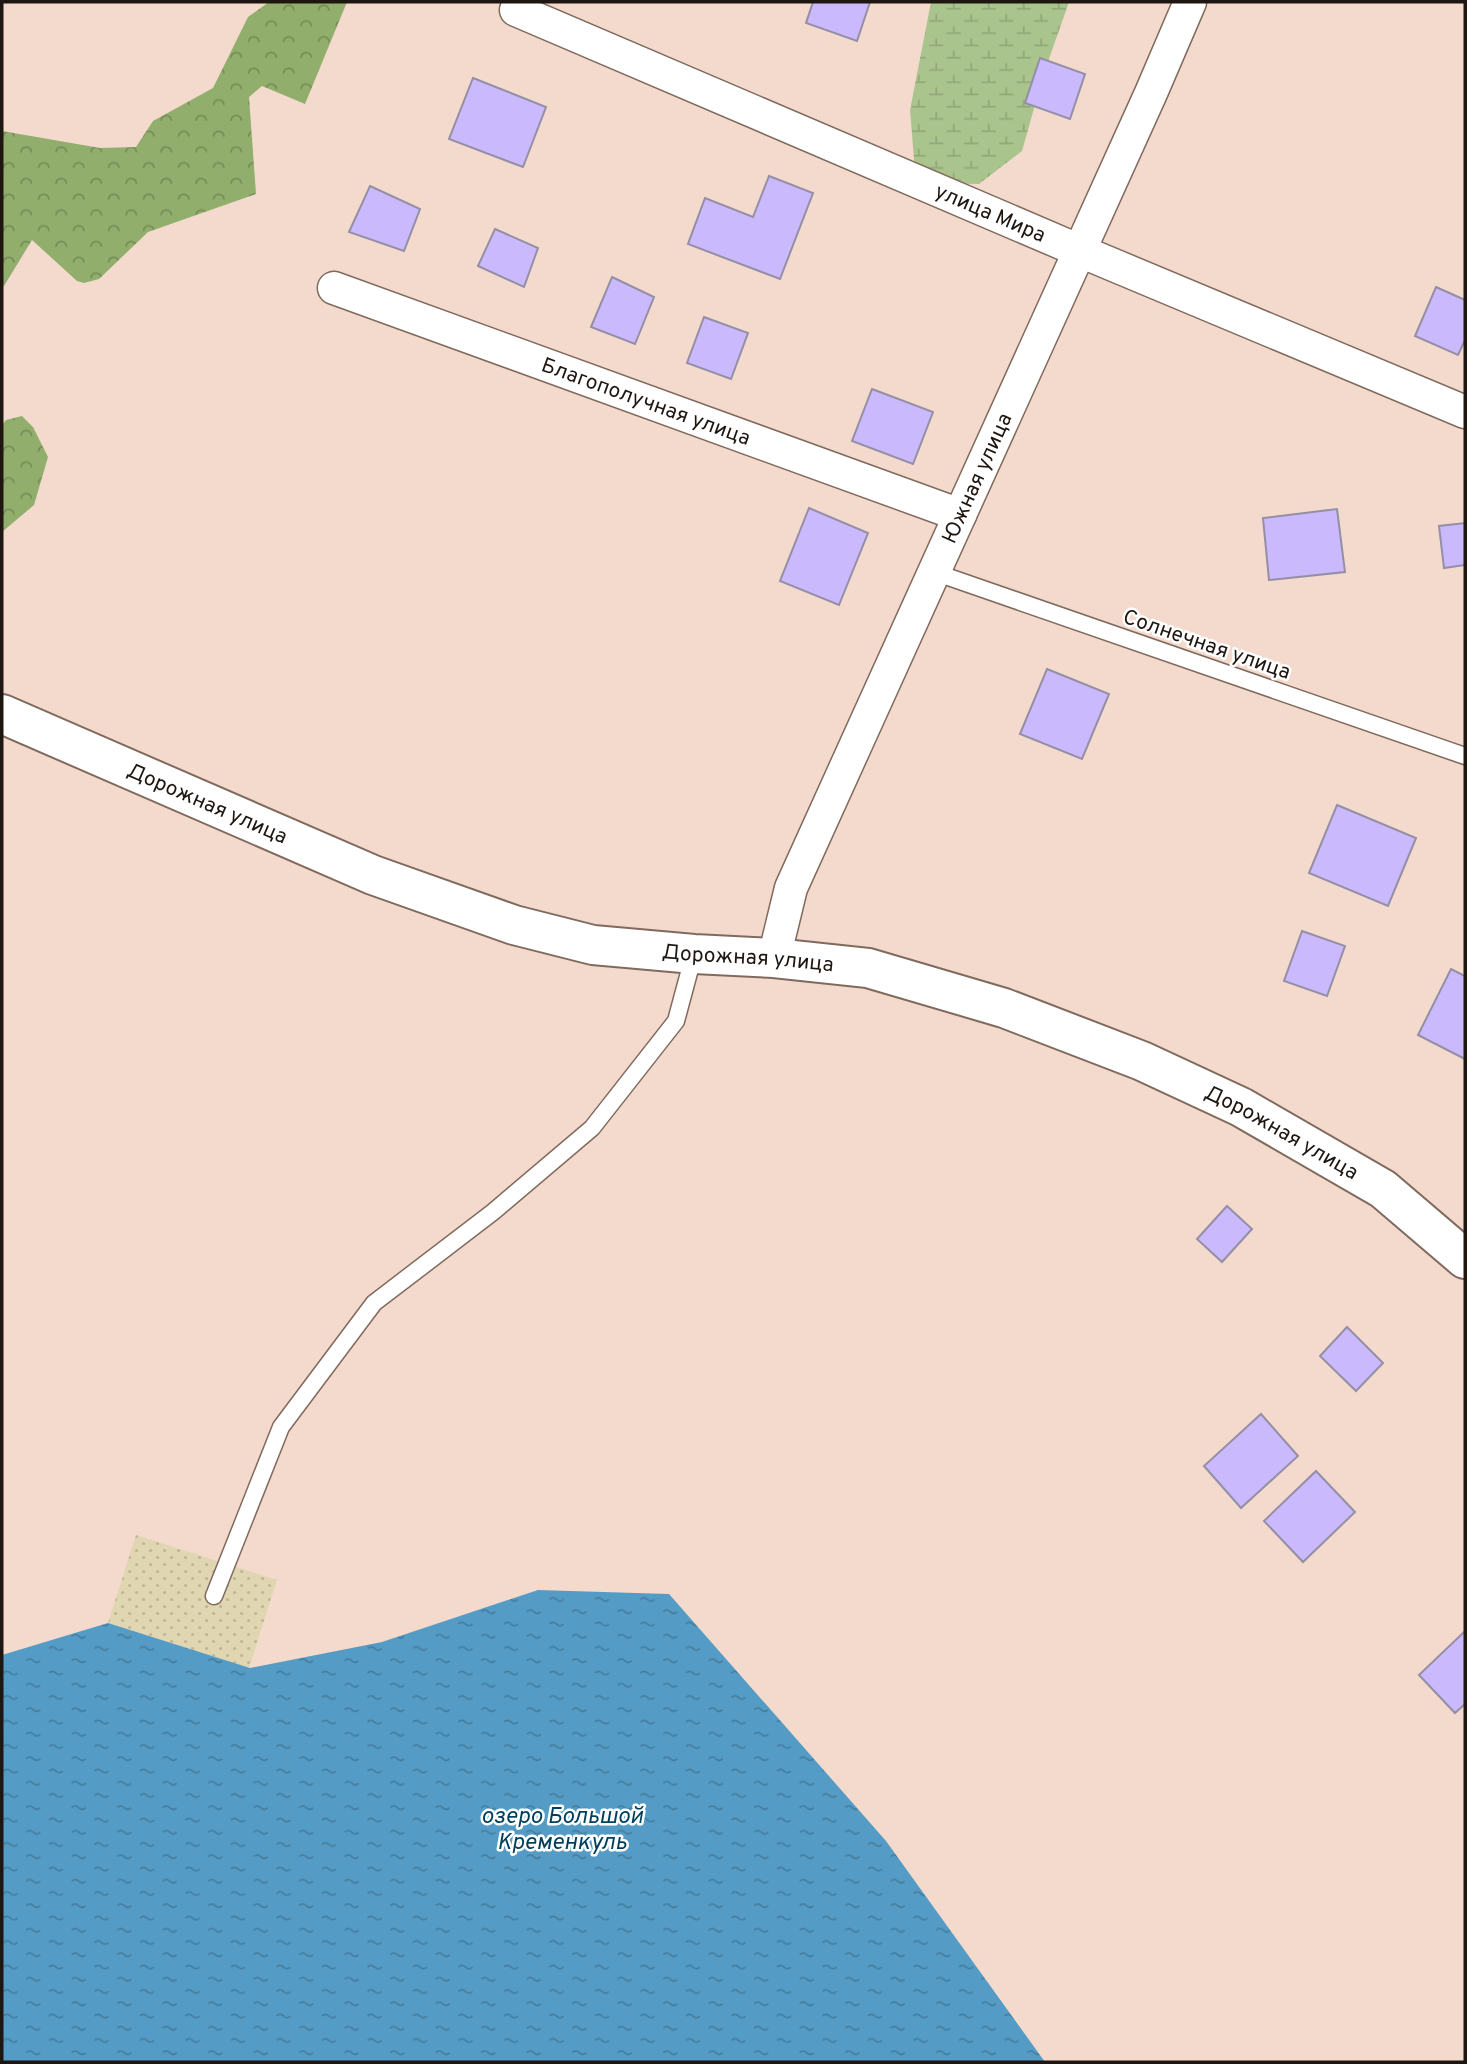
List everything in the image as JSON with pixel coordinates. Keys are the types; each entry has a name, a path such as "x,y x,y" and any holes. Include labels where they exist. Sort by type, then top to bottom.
{"street":[{"name":"Южная улица","path":"774,958 791,888 1190,2"},
{"name":"улица Мира","path":"516,10 1465,412"},
{"name":"Благополучная улица","path":"334,288 960,515"},
{"name":"Дорожная улица","path":"2,714 373,875 514,925 593,945 774,958 868,968 1004,1008 1142,1061 1241,1107 1383,1189 1464,1255"}],"lane":[{"name":"Солнечная улица","path":"934,572 1465,756"},
{"path":"214,1596 281,1427 304,1396 374,1303 493,1212 592,1128 676,1021 694,954"}],"green space":[{"path":"269,2 347,2 305,104 262,86 249,97 256,194 148,232 99,279 84,283 77,281 32,240 2,287 2,131 100,148 136,147 153,121 213,88 248,17"},
{"path":"931,2 1069,2 1044,73 1022,151 979,184 916,183 910,110"},
{"path":"22,416 33,427 48,457 34,505 2,532 2,425 6,420"}],"sand":[{"path":"136,1535 277,1580 249,1668 108,1623"}],"water":[{"name":"озеро Большой Кременкуль","path":"538,1590 669,1594 886,1841 1045,2062 2,2062 2,1655 108,1623 250,1668 382,1642"}],"building":[{"path":"813,2 870,2 857,41 806,23"},
{"path":"1040,58 1085,74 1070,119 1025,103"},
{"path":"473,78 546,107 523,167 449,139"},
{"path":"769,176 813,193 780,279 688,244 705,198 753,217"},
{"path":"370,186 420,209 404,251 349,232"},
{"path":"495,229 538,248 524,287 478,266"},
{"path":"612,277 654,297 635,344 591,327"},
{"path":"1436,287 1465,300 1465,340 1458,355 1415,336"},
{"path":"704,317 748,333 731,379 687,363"},
{"path":"872,389 933,412 913,464 852,441"},
{"path":"809,508 868,533 839,605 780,581"},
{"path":"1337,509 1345,572 1269,580 1263,518"},
{"path":"1465,523 1465,565 1444,568 1439,526"},
{"path":"1047,669 1109,694 1082,759 1020,734"},
{"path":"1337,805 1416,838 1388,906 1309,873"},
{"path":"1302,931 1345,946 1327,996 1284,981"},
{"path":"1451,969 1465,976 1465,1059 1418,1035"},
{"path":"1227,1206 1252,1229 1222,1262 1197,1239"},
{"path":"1347,1327 1383,1363 1356,1391 1320,1356"},
{"path":"1261,1414 1298,1456 1241,1508 1204,1466"},
{"path":"1316,1471 1355,1512 1303,1562 1264,1521"},
{"path":"1465,1631 1465,1704 1455,1713 1419,1675"}]}
